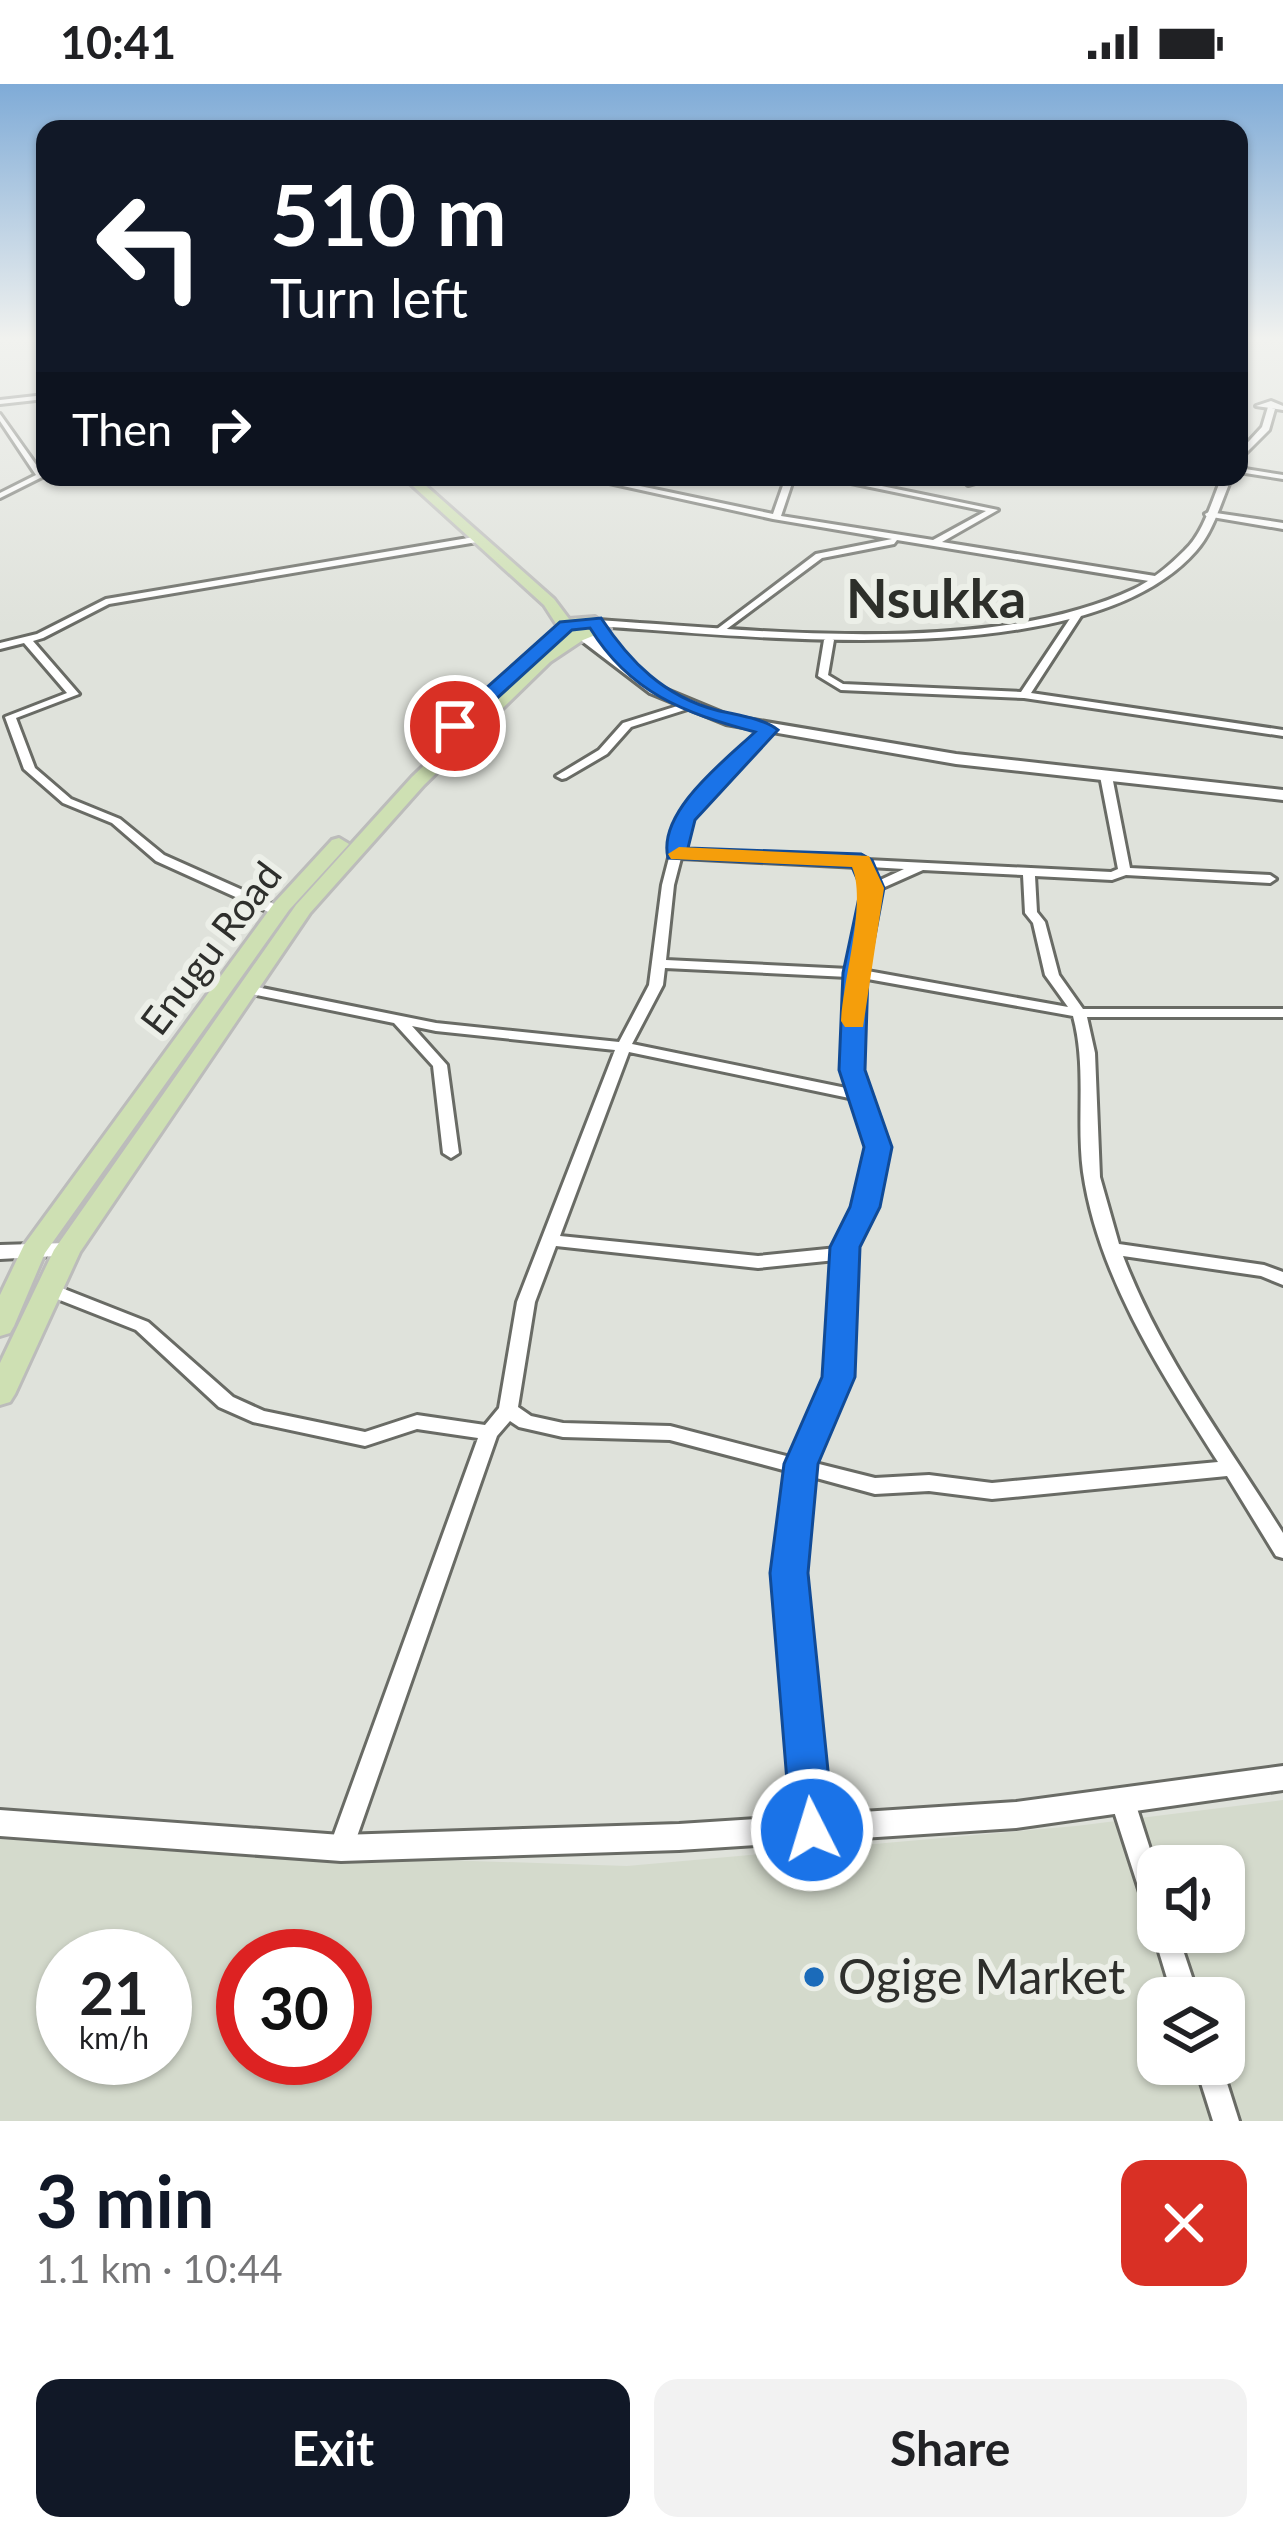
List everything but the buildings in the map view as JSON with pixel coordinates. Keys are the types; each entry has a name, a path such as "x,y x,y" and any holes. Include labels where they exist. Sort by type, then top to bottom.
{"main road":[{"path":"419,486 612,654 656,690 687,706 769,730 1283,795"},
{"path":"0,1394 67,1250 302,909 418,781 585,628"},
{"name":"Enugu Road","path":"0,1326 33,1251 278,910 400,778 534,656 585,628"},
{"path":"561,647 612,654"}],"street":[{"path":"13,436 36,470"},
{"path":"1248,471 1283,477"},
{"path":"0,496 36,478"},
{"path":"628,486 880,538 916,539 1155,579"},
{"path":"776,518 787,486"},
{"path":"872,486 994,510 936,542"},
{"path":"585,628 641,626 829,640 942,634 1076,616 1155,579 1194,548 1223,486"},
{"path":"1209,514 1283,526"},
{"path":"0,646 27,640 106,602 478,537"},
{"path":"720,631 819,556 880,538"},
{"path":"1024,695 1076,616"},
{"path":"27,640 74,694 10,718 30,770 67,801 116,821 160,858 278,910"},
{"path":"829,640 823,676 841,687 1024,695 1283,733"},
{"path":"562,776 603,752 627,725 687,706"},
{"path":"341,1848 489,1432 508,1410 526,1302 624,1046 656,985 685,819 722,773 769,730"},
{"path":"1106,776 1125,871"},
{"path":"676,854 861,860 1029,874 1125,871 1270,879"},
{"path":"812,1830 789,1573 801,1464 838,1377 845,1253 865,1207 878,1147 852,1070 855,973 872,888 861,860"},
{"path":"872,888 925,864"},
{"path":"1029,874 1031,914 1039,922 1052,975 1079,1013 1088,1039 1093,1178 1115,1249 1153,1337 1283,1550"},
{"path":"658,964 855,973 1079,1013 1283,1012"},
{"path":"247,989 398,1021 624,1046 857,1095"},
{"path":"398,1021 440,1065 451,1153"},
{"path":"549,1240 758,1262 845,1253"},
{"path":"1115,1249 1283,1279"},
{"path":"0,1252 67,1250"},
{"path":"48,1289 142,1325 226,1402 260,1418 365,1439 417,1422 489,1432"},
{"path":"508,1410 526,1422 563,1430 670,1433 874,1486 929,1483 992,1491 1233,1468"},
{"path":"0,1823 341,1848 812,1830 1123,1802 1283,1778"},
{"path":"1123,1802 1137,1846"},
{"path":"1215,2085 1226,2121"}],"shaded area":[{"name":"Ogige Market","path":"1283,1800 1283,2121 0,2121 0,1839 204,1852 627,1866 1076,1826"}],"slow traffic":[{"path":"679,854 861,860 872,888 855,973 854,1021"}],"place":[{"name":"Ogige Market","path":"814,1977"}],"district":[{"name":"Nsukka","path":"936,599"}],"route":[{"path":"455,726 566,626 595,622 602,626 599,632 617,658 672,700 769,730 722,773 685,819 676,854 861,860 872,888 855,973 852,1070 878,1147 865,1207 845,1247 847,1281 838,1377 801,1464 789,1573 812,1830"}]}
